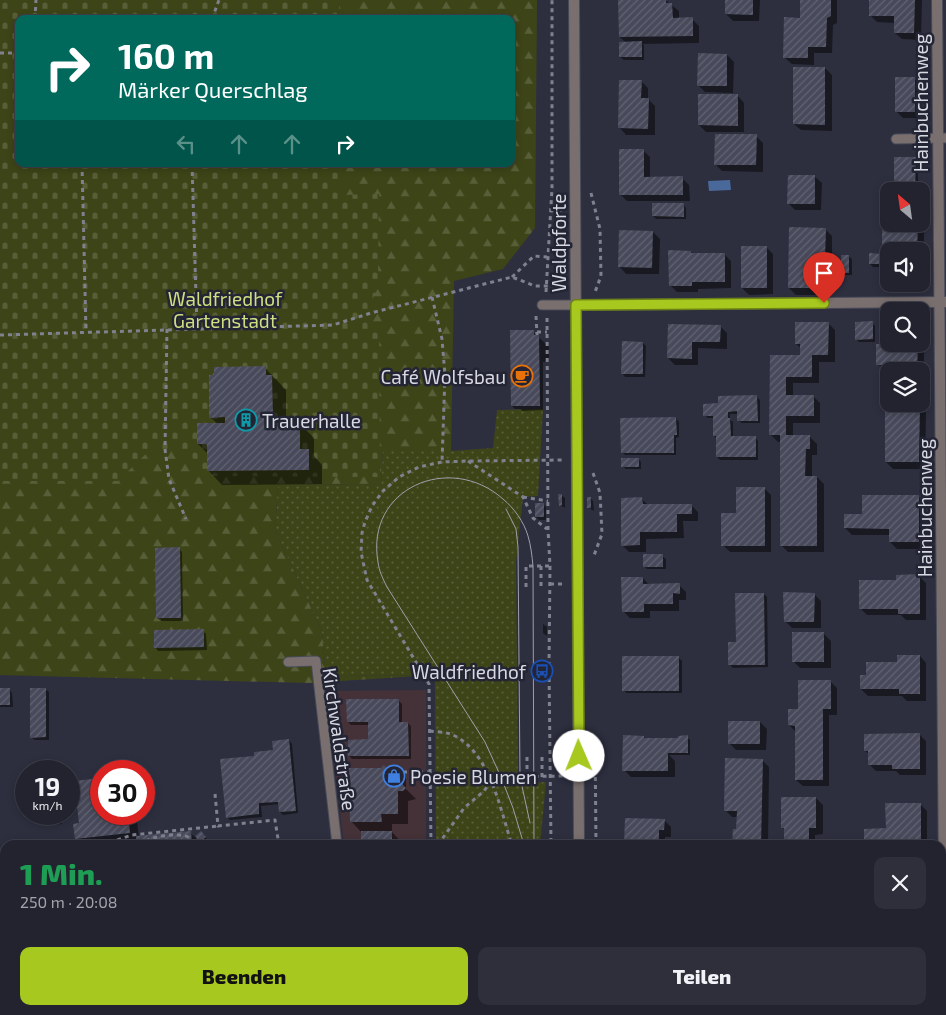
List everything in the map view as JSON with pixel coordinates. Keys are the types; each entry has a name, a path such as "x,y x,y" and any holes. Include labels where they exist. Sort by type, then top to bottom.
{"street":[{"name":"Waldpforte","path":"574,0 579,840"},
{"name":"Hainbuchenweg","path":"937,0 942,138 945,840"},
{"path":"576,305 943,302"}],"lane":[{"path":"896,139 942,138"},
{"path":"544,305 576,305"},
{"name":"Kirchwaldstraße","path":"288,662 316,661 336,840"}],"path":[{"path":"35,15 36,0"},
{"path":"213,15 219,0"},
{"path":"551,840 547,332 544,305 552,188 552,0"},
{"path":"0,53 15,53"},
{"path":"82,167 86,332"},
{"path":"192,167 198,328"},
{"path":"590,305 601,276 600,229 591,195 591,185"},
{"path":"0,335 332,325 371,312 512,276 534,256 547,257"},
{"path":"512,276 535,286 576,286"},
{"path":"432,297 442,339 445,375 442,462"},
{"path":"167,329 165,449 169,480 186,519"},
{"path":"537,335 537,332 547,332"},
{"path":"431,840 429,684 367,580 363,567 361,544 362,533 368,514 383,491 399,477 430,464 468,461 592,460 593,476 600,492 602,534 593,557 593,566"},
{"path":"468,461 522,497 548,501"},
{"path":"522,497 534,518 548,529"},
{"path":"526,587 526,566 550,566"},
{"path":"541,566 541,586"},
{"path":"550,584 566,584"},
{"path":"430,731 452,734 472,747 486,767 510,840"},
{"path":"595,737 596,840"},
{"path":"542,756 542,777"},
{"path":"527,757 527,777"},
{"path":"403,772 430,772"},
{"path":"442,840 464,808 484,792 491,781 502,777 579,776"},
{"path":"215,794 218,826"},
{"path":"117,840 132,835 276,820 278,840"},
{"path":"147,840 150,838 180,835 191,840"}],"shaded area":[{"path":"426,690 426,840 343,840 326,691"}],"green space":[{"path":"0,0 537,0 535,228 503,269 454,281 451,451 383,451 381,484 278,485 275,530 322,632 326,676 435,675 309,683 0,675"},
{"name":"Waldfriedhof Gartenstadt","path":"0,0 339,0 339,15 15,15 15,167 341,167 341,195 379,194 378,288 371,302 372,323 379,329 380,477 202,476 189,451 151,449 118,481 0,481"},
{"path":"543,409 538,496 523,497 516,561 518,783 546,782 540,840 436,840 435,675 326,676 322,632 275,530 278,485 381,484 383,451 451,451 493,448 497,410"}],"water":[{"path":"730,180 731,190 709,191 708,181"}],"building":[{"path":"618,0 666,0 666,3 672,3 673,18 693,17 693,36 619,37"},
{"path":"725,0 753,0 753,15 725,14"},
{"path":"800,0 831,0 831,16 827,18 826,47 808,47 808,58 783,58 784,17 800,18"},
{"path":"869,0 915,0 914,33 894,33 894,16 869,16"},
{"path":"642,41 642,57 619,57 619,42"},
{"path":"698,53 727,54 727,86 697,86"},
{"path":"793,67 825,67 825,125 793,124"},
{"path":"895,77 915,77 915,112 895,112"},
{"path":"619,80 642,80 641,98 649,98 648,129 618,128"},
{"path":"698,94 738,94 738,126 698,125"},
{"path":"715,134 757,134 756,165 714,165"},
{"path":"619,149 644,149 644,177 683,176 683,195 619,195"},
{"path":"894,157 916,157 915,182 894,182"},
{"path":"788,175 815,175 815,204 787,204"},
{"path":"652,203 684,203 684,217 652,216"},
{"path":"789,227 826,228 825,259 813,259 812,288 788,288"},
{"path":"619,230 653,231 652,268 618,267"},
{"path":"882,232 918,232 917,242 882,242"},
{"path":"741,246 767,246 767,288 741,288"},
{"path":"668,250 691,251 691,253 725,253 725,282 692,282 692,286 669,286"},
{"path":"869,253 880,254 880,264 869,264"},
{"path":"841,255 849,255 849,273 841,273"},
{"path":"873,321 873,339 855,340 855,322"},
{"path":"795,322 829,322 828,355 812,355 812,377 786,377 786,395 814,395 814,416 786,416 786,435 810,435 810,449 806,449 805,476 817,476 817,546 780,546 780,435 769,435 770,355 800,355 800,344 795,344"},
{"path":"668,324 721,325 720,342 692,342 692,359 667,358"},
{"name":"Café Wolfsbau","path":"510,330 534,330 534,335 539,335 540,406 511,406"},
{"path":"622,341 643,342 643,374 621,374"},
{"path":"876,344 880,344 880,352 918,352 917,362 880,362 880,365 876,365"},
{"name":"Trauerhalle","path":"266,366 266,375 272,375 273,417 266,417 266,423 300,423 300,449 309,449 309,470 207,471 207,444 197,444 197,423 225,423 225,417 209,418 209,375 214,375 214,367"},
{"path":"757,395 758,421 737,421 737,411 728,412 731,436 756,436 756,457 716,457 716,436 713,436 713,416 703,416 703,404 718,403 718,396"},
{"path":"885,412 920,412 919,462 885,462"},
{"path":"676,417 677,435 674,435 674,453 621,453 620,418"},
{"path":"621,458 639,458 639,467 621,467"},
{"path":"736,487 765,487 765,546 721,546 721,513 736,513"},
{"path":"558,494 562,494 562,505 559,506"},
{"path":"862,495 919,495 919,542 889,542 889,529 844,528 844,514 862,514"},
{"path":"587,497 591,497 591,508 587,508"},
{"path":"642,497 643,504 692,504 692,514 677,514 677,532 640,532 640,545 621,546 621,498"},
{"path":"535,503 544,503 544,517 535,517"},
{"path":"180,547 181,618 156,618 155,548"},
{"path":"643,554 663,554 663,567 643,567"},
{"path":"920,574 920,614 898,614 898,609 859,609 859,580 896,580 896,575"},
{"path":"621,577 643,577 643,584 680,583 680,594 673,593 673,604 644,604 644,612 622,612"},
{"path":"783,592 815,593 814,622 784,622"},
{"path":"735,593 764,593 765,665 728,665 728,642 736,642"},
{"path":"204,629 204,647 154,648 154,630"},
{"path":"792,632 824,632 824,662 792,662"},
{"path":"897,655 920,655 920,694 899,694 899,689 860,689 860,675 866,675 866,662 897,662"},
{"path":"622,656 679,656 679,691 622,691"},
{"path":"798,680 831,680 831,709 823,709 823,780 795,780 795,726 788,725 788,709 798,709"},
{"path":"0,688 10,688 10,705 0,705"},
{"path":"30,688 46,688 46,737 30,738"},
{"path":"346,699 399,699 399,722 408,722 409,756 348,756 348,740 368,739 368,722 347,722"},
{"path":"728,721 760,721 760,744 728,744"},
{"path":"920,733 920,769 892,769 892,765 868,765 868,751 864,751 864,734"},
{"path":"623,735 644,736 644,738 678,738 678,736 688,735 688,753 668,753 668,771 622,771"},
{"path":"289,739 296,811 279,812 278,802 259,803 259,814 226,818 220,759 254,756 254,752 273,750 272,741"},
{"path":"725,758 763,759 761,840 732,840 733,829 736,829 737,811 724,811"},
{"path":"384,765 386,768 403,768 403,785 406,788 403,791 398,791 398,814 381,814 382,822 350,822 349,768 381,768"},
{"path":"90,779 90,825 129,825 130,833 75,839 73,825 80,825 80,780"},
{"path":"781,797 816,797 816,828 809,828 809,840 784,840 784,828 781,828"},
{"path":"885,803 921,803 921,840 864,840 864,829 886,828"},
{"path":"625,818 665,819 664,830 659,830 659,840 624,840"},
{"path":"191,831 192,840 136,840 136,836"},
{"path":"201,831 206,837 198,840 195,836"},
{"path":"361,831 392,831 392,840 361,840"}],"tram line":[{"path":"523,840 513,808 485,742 387,587 379,569 377,536 385,514 398,497 416,485 437,479 459,479 482,485 503,499 511,507 524,526 529,540 533,566 534,840"},
{"path":"506,509 516,529 518,547 520,777 530,823"}],"place":[{"name":"Café Wolfsbau","path":"522,376"},
{"name":"Trauerhalle","path":"246,420"},
{"name":"Waldfriedhof","path":"542,671"},
{"name":"Poesie Blumen","path":"394,776"}],"route":[{"path":"579,756 576,305 824,303"}]}
